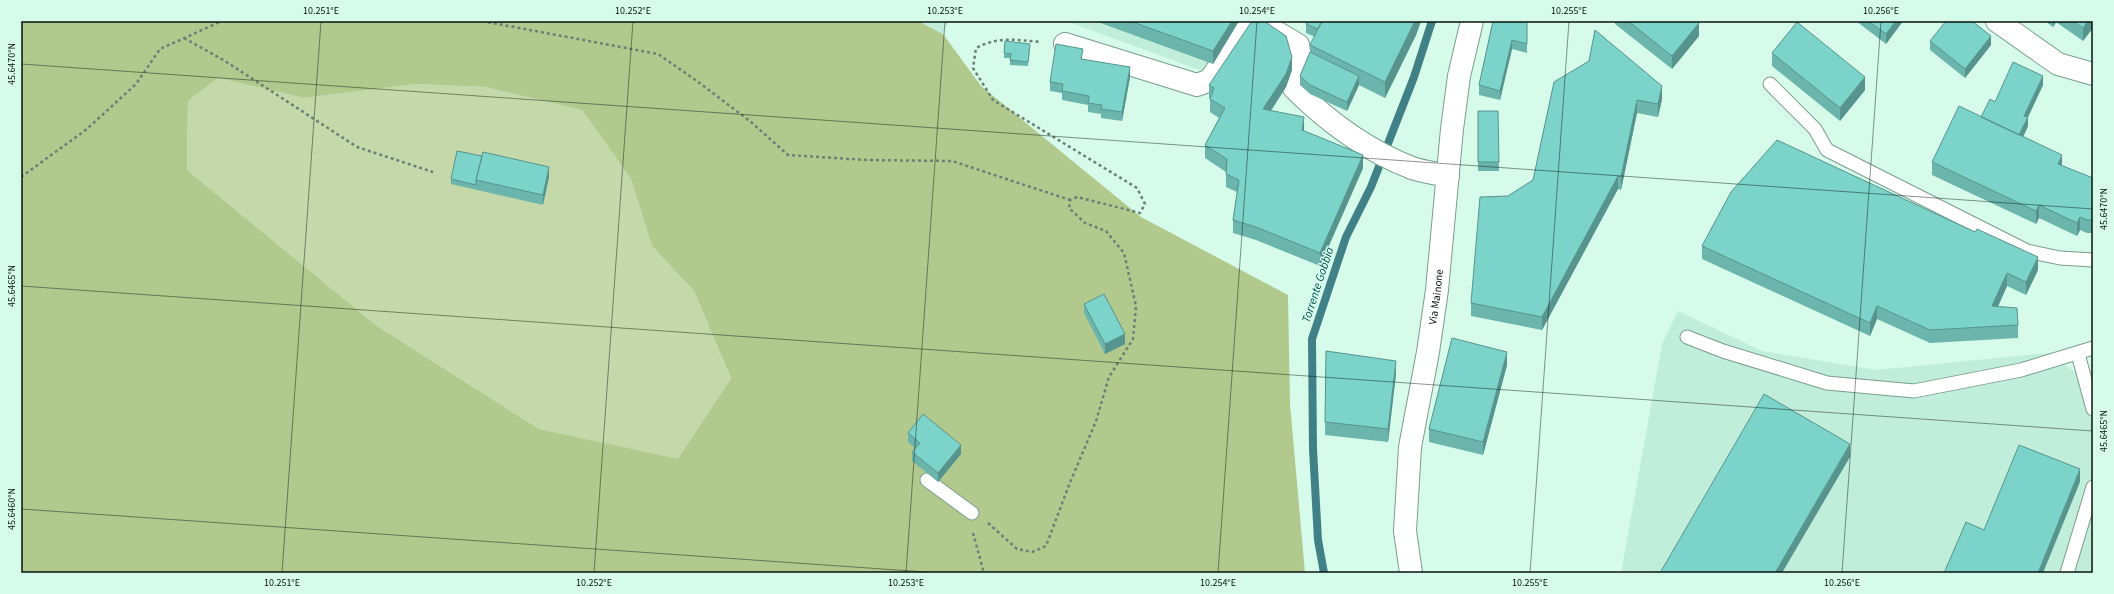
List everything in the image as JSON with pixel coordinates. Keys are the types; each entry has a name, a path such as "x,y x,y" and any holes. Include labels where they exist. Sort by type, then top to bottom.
{"street":[{"name":"Via Mainone","path":"1411,573 1405,531 1410,447 1428,352 1437,290 1459,76 1472,21"},
{"path":"1997,21 2058,64 2093,74"},
{"path":"1064,44 1197,85 1210,80 1247,26 1261,23 1298,45 1300,57 1294,88 1316,110 1368,147 1413,168 1448,176"}],"lane":[{"path":"1770,84 1815,129 1827,150 2027,251 2060,258 2093,260"},
{"path":"1687,337 1723,351 1827,383 1914,391 2021,370 2078,354 2093,348"},
{"path":"2078,354 2093,408"},
{"path":"927,480 972,513"},
{"path":"2067,573 2093,487"}],"path":[{"path":"21,177 87,129 136,84 160,49 222,21"},
{"path":"482,21 658,54 733,108 788,155 866,160 952,161 1070,200 1077,197 1140,213 1145,204 1137,188 993,100 973,68 976,48 990,41 1011,39 1064,44"},
{"path":"184,38 225,61 357,147 433,172"},
{"path":"984,573 969,522 972,513 982,515 1017,550 1032,552 1046,546 1069,485 1096,421 1109,377 1133,339 1136,306 1124,253 1106,231 1085,223 1079,218 1069,208 1070,200"}],"shaded area":[{"path":"918,21 949,21 943,34"},
{"path":"1066,21 1250,21 1219,77"},
{"path":"218,78 304,98 416,84 485,87 582,110 631,179 652,246 694,291 731,380 678,460 539,429 377,326 187,170 188,101"},
{"path":"1678,311 1762,351 1876,370 2046,353 2093,384 2093,573 1621,573 1662,344"}],"green space":[{"path":"21,21 918,21 943,34 981,86 1141,217 1288,295 1290,404 1305,573 21,573","holes":["218,78 304,98 416,84 485,87 582,110 631,179 652,246 694,291 731,379 678,459 539,429 377,326 187,170 188,101"]}],"building":[{"path":"1130,21 1232,21 1213,51"},
{"path":"1252,21 1264,21 1286,36 1292,57 1286,74 1263,109 1304,117 1302,130 1363,155 1320,253 1256,227 1233,220 1239,180 1226,174 1227,159 1205,145 1225,108 1210,99 1214,88 1209,85"},
{"path":"1308,21 1322,21 1318,29 1306,24"},
{"path":"1322,21 1415,21 1385,82 1310,45"},
{"path":"1493,21 1527,21 1527,44 1512,40 1500,91 1479,85"},
{"path":"1628,21 1696,21 1699,23 1672,56"},
{"path":"1868,21 1896,21 1886,34"},
{"path":"1946,21 1972,21 1991,36 1965,69 1930,41"},
{"path":"2072,21 2088,21 2083,28"},
{"path":"1797,22 1865,77 1840,108 1772,53"},
{"path":"1595,30 1662,86 1658,104 1637,100 1621,177 1618,176 1542,317 1471,303 1480,197 1508,196 1533,180 1554,82 1589,61"},
{"path":"1005,41 1030,44 1028,62 1010,60 1011,54 1004,53"},
{"path":"1056,44 1083,49 1081,59 1130,67 1122,112 1101,109 1102,105 1088,103 1089,96 1062,91 1063,84 1050,82"},
{"path":"1310,52 1359,76 1347,102 1310,85 1300,76"},
{"path":"2013,62 2043,76 2024,116 2028,117 2019,135 1981,117 1990,99 1995,102"},
{"path":"1959,106 2062,155 2058,164 2093,178 2093,220 2087,220 2080,217 2077,223 2039,205 2036,211 1932,162"},
{"path":"1478,111 1498,111 1499,162 1478,162"},
{"path":"1777,140 1975,232 1977,229 2038,257 2026,282 2007,273 1992,306 2017,308 2018,325 1930,330 1877,306 1870,323 1702,246 1731,192"},
{"path":"457,151 482,156 476,185 451,179"},
{"path":"483,152 549,167 543,195 476,180"},
{"path":"1104,294 1125,334 1105,344 1084,304"},
{"path":"1452,338 1507,352 1483,442 1429,429"},
{"path":"1326,351 1396,361 1388,429 1325,422"},
{"path":"1764,394 1850,444 1775,573 1660,573"},
{"path":"923,414 961,445 938,473 912,452 920,443 908,433"},
{"path":"2019,445 2080,469 2038,573 1944,573 1966,522 1984,530"}],"waterway":[{"name":"Torrente Gobbia","path":"1324,573 1318,540 1313,449 1312,339 1346,237 1371,187 1414,77 1432,21"}]}
